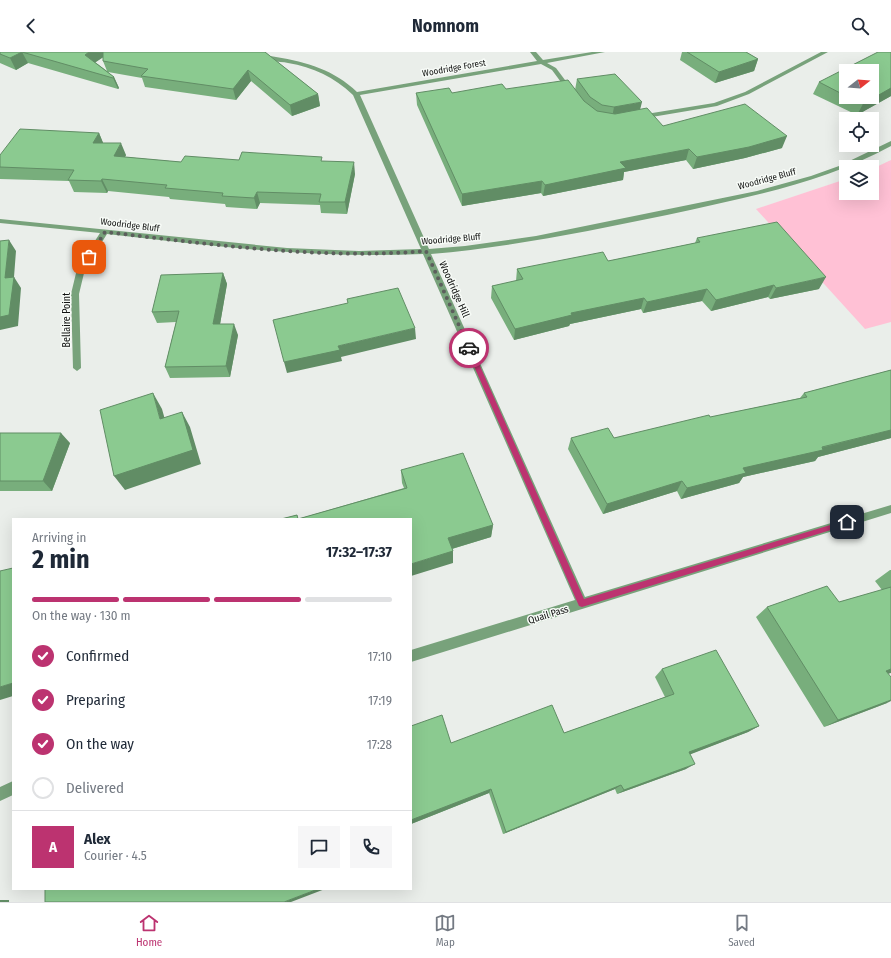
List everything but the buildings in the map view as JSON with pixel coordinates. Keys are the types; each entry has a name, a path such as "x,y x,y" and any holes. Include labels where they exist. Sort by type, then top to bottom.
{"street":[{"path":"533,52 541,62 554,69 576,99"},
{"name":"Woodridge Forest","path":"356,94 602,52"},
{"path":"636,118 714,105 747,93 824,52"},
{"name":"Woodridge Hill","path":"253,56 298,62 326,70 347,83 356,94 582,604"},
{"name":"Woodridge Bluff","path":"0,221 255,249 335,253 397,253 476,247 574,232 724,201 787,185 841,166 891,143"},
{"name":"Bellaire Point","path":"77,368 76,294 81,269 105,232"},
{"name":"Quail Pass","path":"412,656 891,509"},
{"path":"0,794 12,788"}],"shaded area":[{"path":"891,160 891,322 865,329 756,209 839,181 839,200 879,200 879,166"}],"way so far":[{"path":"89,257 105,232 247,249 327,253 397,253 426,251 469,348"}],"route":[{"path":"469,348 582,604 847,522"}]}
